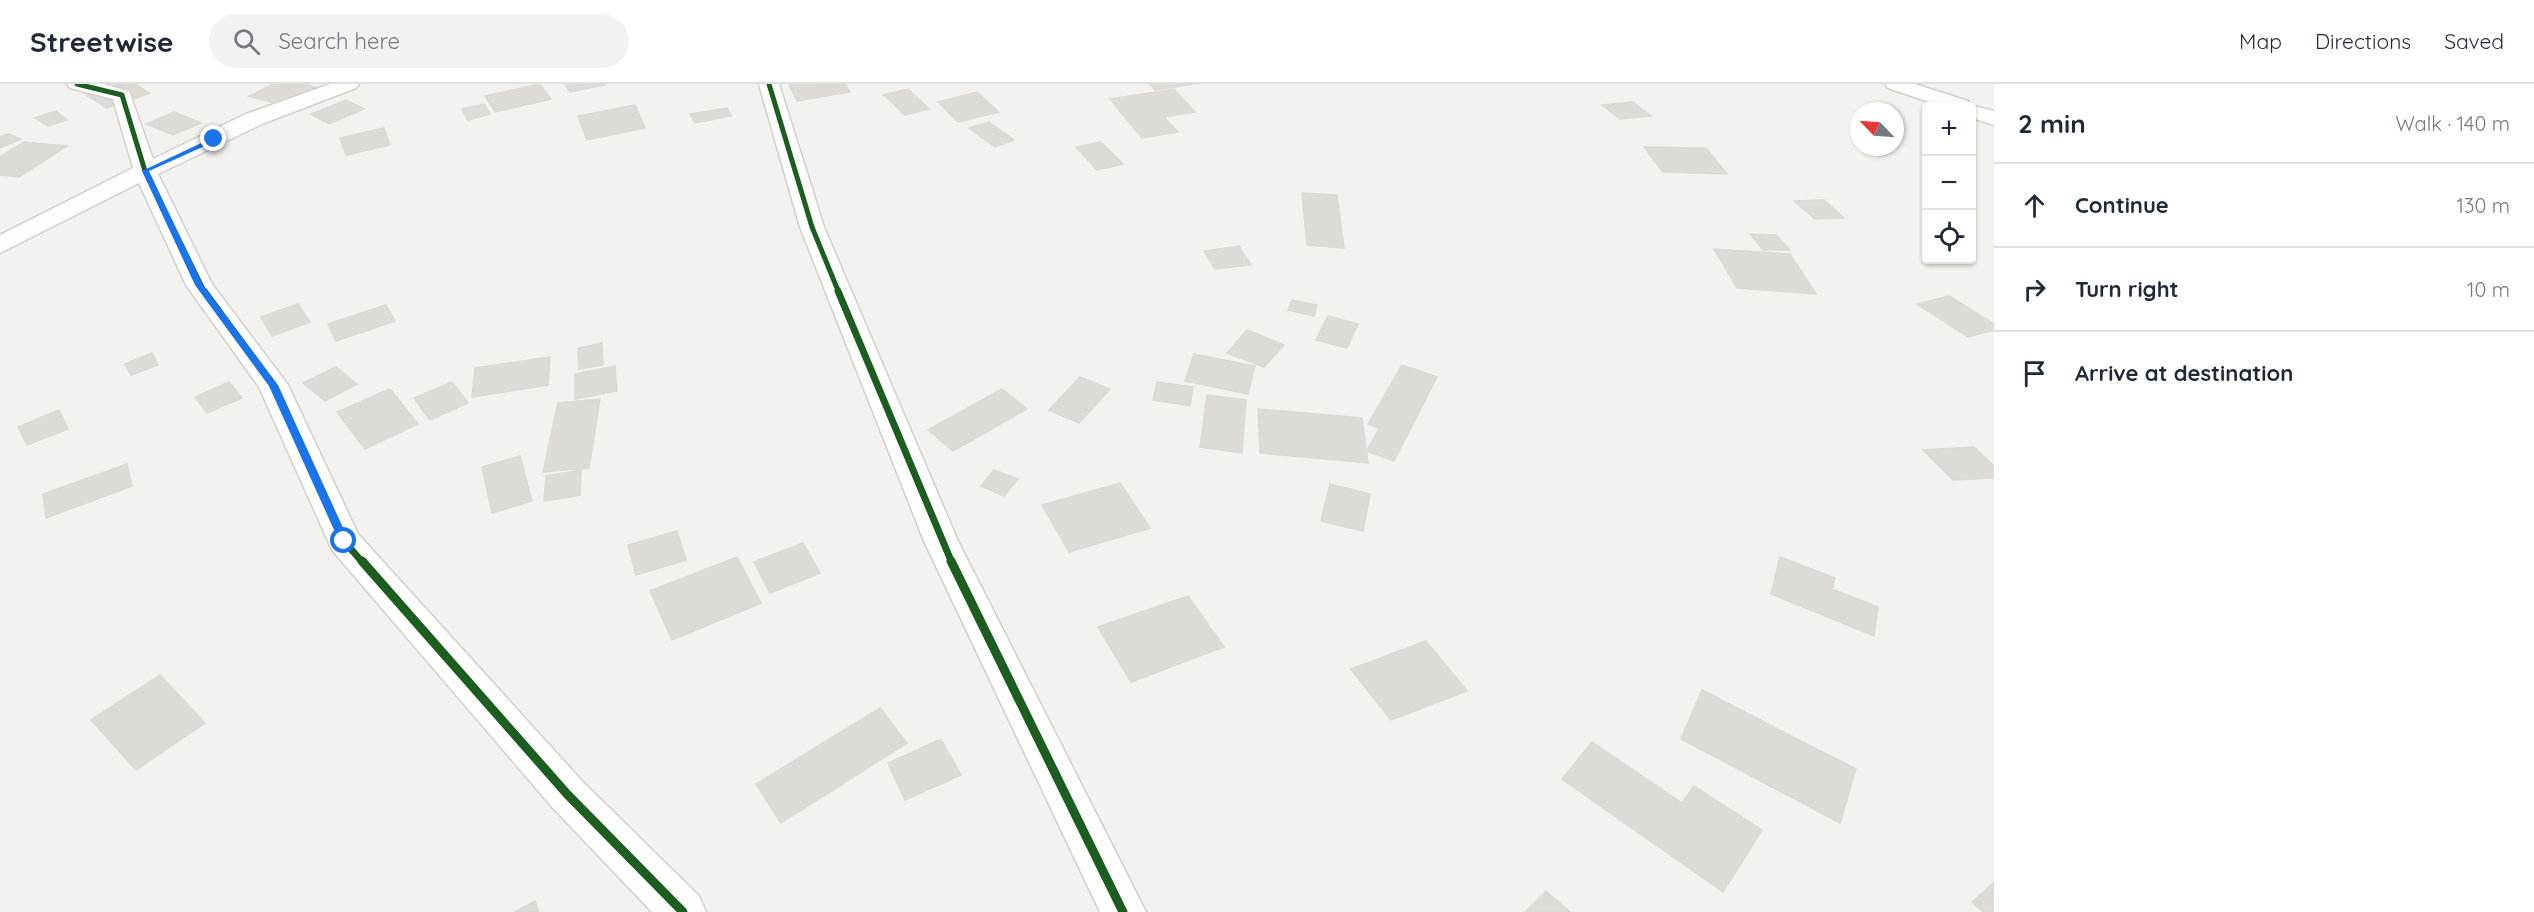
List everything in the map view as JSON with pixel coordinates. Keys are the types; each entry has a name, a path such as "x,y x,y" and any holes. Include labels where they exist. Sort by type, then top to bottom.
{"street":[{"path":"76,84 122,94 145,171 199,285 273,385 344,541 567,794 683,912"},
{"path":"0,245 145,171 254,119 349,84"},
{"path":"769,84 812,227 941,541 1123,912"},
{"path":"1895,84 1948,102"},
{"path":"1976,113 1994,118"}],"building":[{"path":"117,84 135,84 150,93 107,108 86,95"},
{"path":"273,84 304,84 321,89 286,106 249,96"},
{"path":"540,84 551,99 495,112 485,96"},
{"path":"565,84 605,84 605,85 570,92"},
{"path":"845,84 850,92 797,101 789,85"},
{"path":"1150,84 1193,84 1155,90"},
{"path":"908,89 929,109 905,115 884,95"},
{"path":"1174,89 1195,112 1164,117 1178,132 1142,138 1110,99"},
{"path":"977,92 999,112 958,122 938,102"},
{"path":"346,100 364,109 329,124 311,114"},
{"path":"1633,102 1651,116 1620,119 1602,105"},
{"path":"484,104 490,114 468,120 462,109"},
{"path":"635,105 645,128 587,140 578,116"},
{"path":"727,108 731,116 695,123 690,114"},
{"path":"56,111 67,120 48,126 35,118"},
{"path":"174,112 201,123 173,135 146,124"},
{"path":"989,122 1014,140 995,147 969,128"},
{"path":"384,128 390,145 346,155 340,138"},
{"path":"8,134 21,139 0,148 0,137"},
{"path":"24,142 67,146 19,177 0,175 0,157"},
{"path":"1101,142 1123,164 1097,170 1076,147"},
{"path":"1644,147 1706,148 1727,174 1663,172"},
{"path":"1302,193 1337,195 1344,248 1307,245"},
{"path":"1824,200 1844,218 1815,219 1794,201"},
{"path":"1750,234 1776,235 1790,250 1763,250"},
{"path":"1239,246 1251,265 1215,269 1204,251"},
{"path":"1714,249 1790,254 1816,294 1737,288"},
{"path":"1949,296 1994,324 1994,330 1968,337 1917,304"},
{"path":"1292,300 1317,305 1314,316 1288,310"},
{"path":"298,304 310,322 272,336 261,317"},
{"path":"386,305 395,321 336,341 328,324"},
{"path":"1328,316 1358,324 1347,348 1316,340"},
{"path":"1247,330 1284,345 1264,367 1227,353"},
{"path":"602,343 603,365 579,369 578,348"},
{"path":"152,353 158,365 131,375 125,364"},
{"path":"1194,354 1255,366 1248,394 1185,381"},
{"path":"550,357 548,385 472,397 475,368"},
{"path":"1402,365 1437,377 1394,461 1367,451 1379,428 1368,424"},
{"path":"615,366 617,391 575,399 575,374"},
{"path":"336,367 357,384 325,401 303,383"},
{"path":"1080,377 1110,389 1079,423 1049,410"},
{"path":"229,382 242,398 207,413 195,397"},
{"path":"452,382 468,403 430,420 414,398"},
{"path":"1157,382 1193,387 1190,406 1153,400"},
{"path":"390,389 418,424 365,449 337,412"},
{"path":"1002,389 1027,409 953,451 928,430"},
{"path":"1207,395 1246,400 1242,453 1200,447"},
{"path":"600,399 589,468 543,472 558,403"},
{"path":"1258,409 1362,418 1368,463 1260,453"},
{"path":"59,410 68,429 27,445 18,427"},
{"path":"1974,447 1994,466 1994,478 1953,480 1923,450"},
{"path":"520,456 532,501 492,513 482,467"},
{"path":"127,464 132,486 46,518 43,494"},
{"path":"581,470 580,495 544,501 546,476"},
{"path":"994,470 1018,479 1004,496 981,486"},
{"path":"1120,483 1150,528 1069,552 1042,505"},
{"path":"1330,484 1370,494 1363,531 1321,521"},
{"path":"677,531 686,560 636,575 628,545"},
{"path":"803,543 820,573 770,593 754,562"},
{"path":"737,557 761,603 672,640 650,591"},
{"path":"1780,557 1835,578 1832,589 1878,607 1874,636 1771,594"},
{"path":"1188,596 1224,647 1131,682 1098,627"},
{"path":"1426,641 1467,691 1391,720 1351,669"},
{"path":"160,675 205,723 136,770 91,720"},
{"path":"1702,690 1856,769 1840,823 1681,739"},
{"path":"880,708 907,743 781,823 756,784"},
{"path":"941,739 961,775 905,800 888,763"},
{"path":"1592,742 1682,803 1694,786 1762,830 1723,892 1562,779"},
{"path":"1994,882 1994,912 1983,912 1972,902"},
{"path":"1546,891 1570,912 1525,912"},
{"path":"535,901 539,912 515,912"}],"cycle path":[{"path":"77,84 122,95 145,171 199,285 273,385 344,541 567,794 683,912"},
{"path":"769,84 812,227 941,541 1123,912"}],"route":[{"path":"214,139 145,171 199,285 273,385 344,541"}]}
